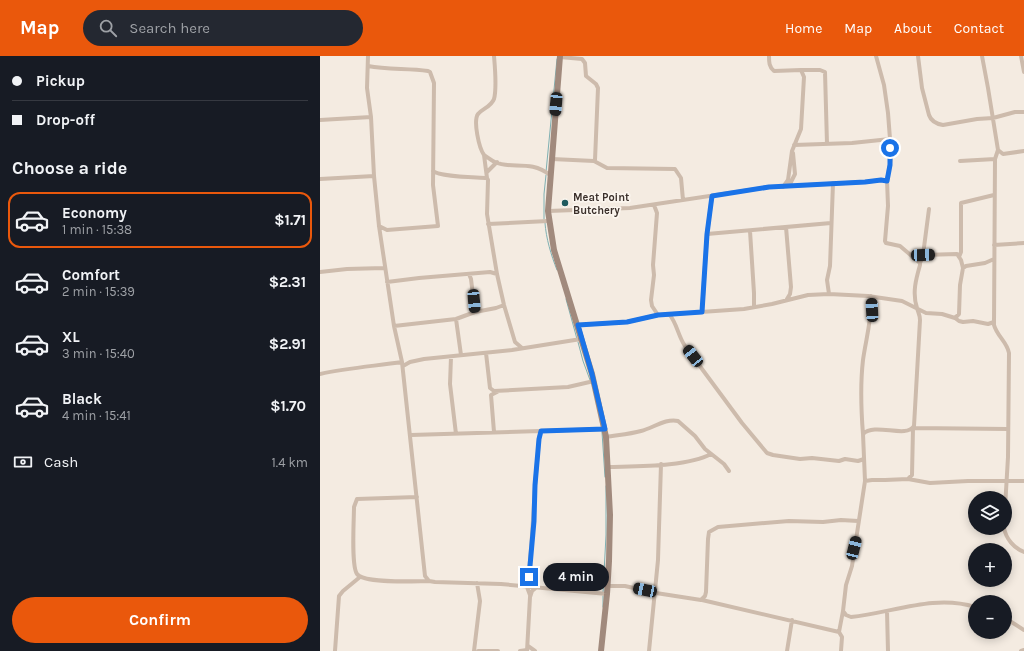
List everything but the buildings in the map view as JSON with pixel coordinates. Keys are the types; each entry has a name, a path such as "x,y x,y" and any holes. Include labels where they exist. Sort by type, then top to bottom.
{"main road":[{"path":"560,56 550,175 548,221 554,250 578,325 594,382 606,437 610,523 607,594 600,651"}],"street":[{"path":"368,56 367,88 371,117 374,176 379,226 384,268 402,364 411,435 424,571 425,576 429,581"},
{"path":"494,56 494,98 490,104 478,114 476,127 480,146 484,154 487,172 487,214 497,274 515,342 522,348"},
{"path":"560,56 582,59 585,63 586,76 596,84 598,88 595,160"},
{"path":"769,56 771,68 774,70 820,70 825,72 827,144"},
{"path":"876,56 884,85 890,139 890,158 887,181 888,206 886,244 900,246 920,262"},
{"path":"918,56 922,88 931,119 943,125 977,119 993,118 1015,112 1024,112"},
{"path":"982,56 998,150 995,159 994,194 994,322 996,331 1006,344 1009,353 1006,491"},
{"path":"1021,56 1024,72"},
{"path":"368,66 428,71 432,75 434,83 433,185 438,226 387,230 379,226"},
{"path":"783,186 788,180 792,151 800,134 802,124 804,77 801,70"},
{"path":"320,120 371,117"},
{"path":"794,145 852,143 890,139"},
{"path":"998,150 1003,154 1024,151"},
{"path":"789,186 795,174 792,151"},
{"path":"484,154 497,162 530,166 550,175"},
{"path":"552,159 594,161 607,168 675,169 681,178 683,200"},
{"path":"960,161 995,159"},
{"path":"487,172 497,162"},
{"path":"433,171 439,174 487,178"},
{"path":"320,179 374,176"},
{"path":"548,211 630,208 746,190 783,186 881,180 887,181"},
{"path":"829,294 827,280 830,266 834,183"},
{"path":"955,318 959,314 960,285 963,268 959,256 961,252 961,203 994,194"},
{"path":"702,312 707,234 712,196"},
{"path":"654,205 657,213 653,265 654,275 651,300 652,306 658,315"},
{"path":"908,479 912,475 913,428 920,320 920,315 916,308 915,283 923,255 929,209"},
{"path":"488,224 548,221"},
{"path":"707,234 831,224"},
{"path":"786,227 791,287 790,294 787,299"},
{"path":"750,231 754,307"},
{"path":"994,245 1024,243"},
{"path":"923,255 954,254 959,256"},
{"path":"963,268 966,266 983,264 994,259"},
{"path":"320,272 347,269 384,268"},
{"path":"387,282 490,272 497,274"},
{"path":"469,274 471,279 474,312"},
{"path":"578,325 627,322 658,315 754,307 772,304 787,299 829,294 871,296 902,301 926,313 942,314 963,322 973,321 988,324 994,322"},
{"path":"841,651 842,637 839,632 846,585 852,566 865,482 860,389 863,358 872,313 871,296"},
{"path":"394,326 456,319 474,312 504,305"},
{"path":"920,320 926,313"},
{"path":"669,314 673,319 685,346 742,423 767,453 800,459 812,458 839,461 847,459 858,461 864,467"},
{"path":"456,319 461,355"},
{"path":"320,374 372,365 402,364 461,355 512,350 582,339"},
{"path":"512,350 515,342"},
{"path":"486,353 494,432"},
{"path":"450,357 450,384 456,434"},
{"path":"491,395 498,392 576,386 594,382"},
{"path":"490,389 498,392"},
{"path":"606,437 641,431 676,420 695,436 705,449 724,464 729,471"},
{"path":"863,434 870,429 903,431 913,428 1008,429"},
{"path":"411,435 605,429"},
{"path":"527,649 530,595 527,587 534,521 539,439 541,431"},
{"path":"608,467 697,460 711,454"},
{"path":"858,461 864,458"},
{"path":"648,651 656,593 660,464"},
{"path":"865,482 872,480 908,479 930,483 1024,481"},
{"path":"417,497 362,498 355,501 354,564 356,574 360,577 391,581 477,583 607,594"},
{"path":"701,600 706,596 709,532 714,529 718,527 789,521 858,521"},
{"path":"1007,535 1016,548 1024,552"},
{"path":"335,651 339,596 360,577"},
{"path":"474,651 480,601 477,583"},
{"path":"607,586 626,586 656,593 701,600 839,632"},
{"path":"530,595 537,587"},
{"path":"843,611 846,616 851,617 931,602 955,603 968,606"},
{"path":"887,611 888,651"},
{"path":"786,651 792,620"},
{"path":"1012,622 1024,630"},
{"path":"520,651 527,649 535,651"},
{"path":"478,651 498,651"}],"waterway":[{"path":"546,172 557,59"},
{"path":"544,219 546,175"},
{"path":"545,223 546,235 557,270"},
{"path":"566,299 577,339"},
{"path":"578,342 590,380"},
{"path":"602,432 605,477"},
{"path":"603,593 606,535 606,486"},
{"path":"603,596 603,607"}],"place":[{"name":"Meat Point Butchery","path":"565,203"}],"route":[{"path":"529,577 539,435 541,431 605,429 598,396 578,325 627,322 658,315 702,312 707,234 712,196 769,187 881,180 887,181 890,165 890,148"}]}
